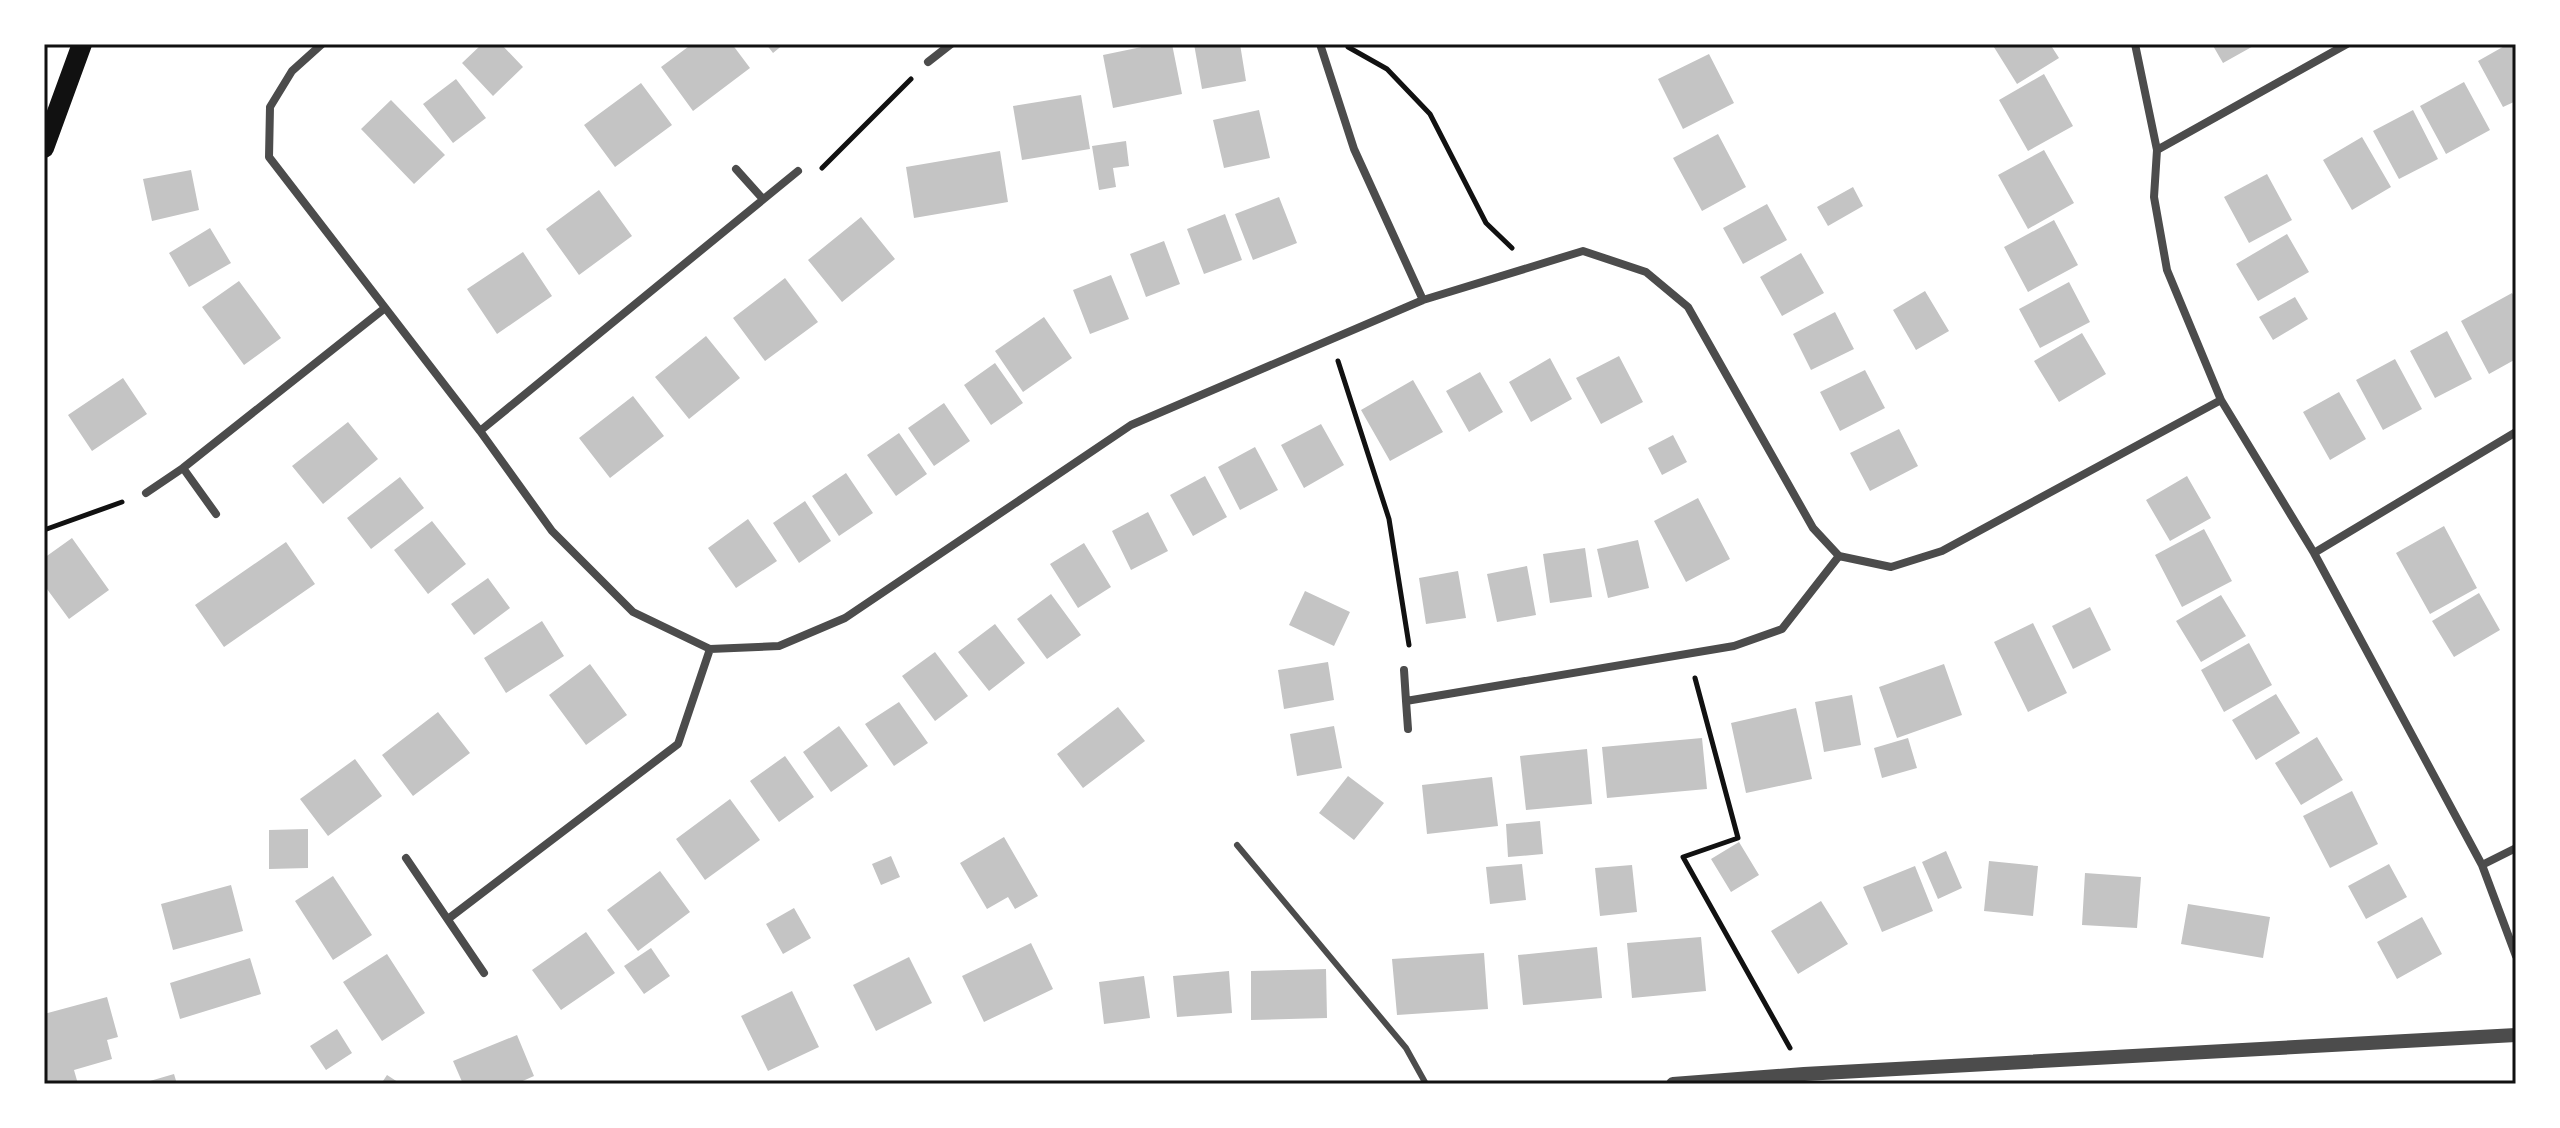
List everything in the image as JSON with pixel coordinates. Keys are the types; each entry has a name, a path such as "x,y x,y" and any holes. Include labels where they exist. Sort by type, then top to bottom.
{"main road":[{"path":"44,148 82,44"}],"street":[{"path":"322,44 292,71 270,107 269,157 480,431 552,531 633,612 710,649 779,646 845,618 1131,425 1423,300 1583,251 1646,272 1688,307 1813,528 1839,556 1891,567 1942,551 2221,400"},
{"path":"928,62 951,44"},
{"path":"1320,44 1354,149 1423,300"},
{"path":"2135,44 2157,150 2154,197 2167,270 2221,400 2314,553 2482,865 2516,956"},
{"path":"2157,150 2347,44"},
{"path":"736,169 763,199"},
{"path":"480,431 798,171"},
{"path":"146,493 183,468 385,308"},
{"path":"2314,553 2516,432"},
{"path":"183,468 216,514"},
{"path":"1406,701 1734,646 1782,629 1839,556"},
{"path":"448,919 678,744 710,649"},
{"path":"1404,670 1408,729"},
{"path":"2482,865 2516,848"},
{"path":"406,858 484,973"},
{"path":"1673,1084 1805,1079 2516,1035"}],"lane":[{"path":"1237,845 1406,1048 1426,1084"}],"path":[{"path":"1343,44 1387,69 1430,114 1486,223 1513,249 1551,261"},
{"path":"798,171 820,170 928,62"},
{"path":"1331,339 1389,519 1413,668 1404,670"},
{"path":"44,530 146,493"},
{"path":"1688,654 1738,838 1683,857 1805,1079"}],"building":[{"path":"482,44 501,44 523,67 493,96 462,63"},
{"path":"692,44 732,44 750,68 693,111 661,67"},
{"path":"766,44 784,44 773,53"},
{"path":"1156,44 1172,44 1182,94 1113,108 1103,55"},
{"path":"1194,44 1240,44 1246,81 1202,89"},
{"path":"1992,44 2050,44 2059,58 2017,84"},
{"path":"2212,44 2257,44 2223,63"},
{"path":"2508,44 2516,44 2516,101 2503,107 2478,61"},
{"path":"1709,54 1734,103 1683,129 1658,79"},
{"path":"2044,74 2073,126 2028,151 1999,100"},
{"path":"456,79 486,118 453,143 423,104"},
{"path":"2464,82 2490,130 2446,154 2420,106"},
{"path":"641,83 672,125 615,167 584,125"},
{"path":"1081,95 1090,149 1022,160 1013,106"},
{"path":"391,100 445,155 414,184 361,129"},
{"path":"1259,110 1270,158 1224,168 1213,120"},
{"path":"2413,110 2438,159 2399,179 2373,131"},
{"path":"1718,134 1746,187 1702,211 1673,158"},
{"path":"2362,137 2391,187 2352,210 2323,160"},
{"path":"1126,141 1129,166 1113,168 1116,187 1099,190 1092,146"},
{"path":"2044,150 2074,203 2028,229 1998,175"},
{"path":"1000,151 1008,202 914,218 906,167"},
{"path":"191,170 199,210 152,221 143,179"},
{"path":"2267,174 2292,220 2249,243 2224,197"},
{"path":"1853,187 1863,206 1828,226 1817,207"},
{"path":"599,190 632,236 579,275 546,229"},
{"path":"1279,197 1297,243 1253,260 1235,214"},
{"path":"1767,204 1787,240 1743,264 1723,228"},
{"path":"1225,214 1242,260 1204,274 1187,229"},
{"path":"861,217 895,259 842,302 808,260"},
{"path":"2054,220 2078,265 2028,292 2004,247"},
{"path":"210,228 231,263 189,287 169,253"},
{"path":"2287,234 2309,272 2258,301 2236,264"},
{"path":"1164,241 1180,284 1146,297 1130,254"},
{"path":"523,252 552,296 497,334 467,289"},
{"path":"1801,253 1824,293 1782,316 1760,277"},
{"path":"1111,275 1129,319 1090,334 1073,290"},
{"path":"785,278 818,322 765,361 733,318"},
{"path":"239,281 281,338 244,365 202,307"},
{"path":"2069,282 2090,322 2040,348 2019,309"},
{"path":"1925,291 1949,331 1916,350 1893,310"},
{"path":"2512,293 2516,300 2516,359 2489,374 2461,321"},
{"path":"2295,297 2308,319 2273,340 2259,317"},
{"path":"1835,312 1854,349 1811,370 1793,334"},
{"path":"1044,317 1072,358 1023,392 995,351"},
{"path":"2447,331 2472,379 2435,398 2410,351"},
{"path":"2082,333 2106,374 2059,402 2034,361"},
{"path":"706,336 740,378 689,419 655,377"},
{"path":"1619,356 1643,402 1601,424 1576,378"},
{"path":"1550,358 1572,399 1531,422 1509,382"},
{"path":"2395,359 2422,409 2383,430 2356,380"},
{"path":"995,363 1023,403 991,425 964,385"},
{"path":"1865,370 1885,408 1840,431 1820,392"},
{"path":"1480,372 1503,412 1469,432 1446,391"},
{"path":"123,378 147,414 92,451 68,415"},
{"path":"1413,380 1443,432 1390,461 1361,410"},
{"path":"2339,392 2366,439 2330,460 2303,412"},
{"path":"633,396 664,436 610,478 579,438"},
{"path":"944,403 970,441 934,466 908,428"},
{"path":"348,422 378,459 323,504 292,466"},
{"path":"1321,424 1344,465 1304,488 1281,445"},
{"path":"1899,429 1918,466 1870,491 1850,453"},
{"path":"899,433 927,474 896,496 867,455"},
{"path":"1673,435 1687,462 1662,475 1648,448"},
{"path":"1255,447 1278,490 1240,510 1218,467"},
{"path":"846,473 873,513 839,536 812,496"},
{"path":"1205,476 1227,517 1193,536 1170,495"},
{"path":"2187,476 2211,518 2170,541 2146,500"},
{"path":"400,477 424,508 371,549 347,518"},
{"path":"1698,498 1730,559 1686,582 1654,521"},
{"path":"805,501 831,541 799,563 773,523"},
{"path":"1148,512 1168,551 1131,570 1112,531"},
{"path":"748,519 777,561 736,588 708,548"},
{"path":"432,521 466,564 428,594 394,550"},
{"path":"2444,526 2477,588 2430,614 2396,553"},
{"path":"2204,529 2232,581 2182,607 2155,555"},
{"path":"72,538 109,590 69,619 44,585 44,558"},
{"path":"1638,540 1649,588 1608,598 1597,549"},
{"path":"286,542 315,584 224,647 195,605"},
{"path":"1084,543 1111,587 1078,608 1050,564"},
{"path":"1585,548 1592,597 1550,603 1543,554"},
{"path":"1527,566 1536,615 1497,622 1487,574"},
{"path":"1458,571 1466,618 1426,624 1419,578"},
{"path":"488,578 510,608 474,635 451,604"},
{"path":"1305,591 1350,612 1334,646 1289,625"},
{"path":"2479,593 2500,630 2454,657 2432,621"},
{"path":"1051,594 1081,635 1047,659 1017,619"},
{"path":"2221,595 2246,636 2201,662 2176,621"},
{"path":"2090,607 2111,650 2073,669 2052,626"},
{"path":"542,621 564,656 506,693 484,658"},
{"path":"2033,623 2067,693 2028,712 1994,642"},
{"path":"995,624 1025,663 989,691 958,652"},
{"path":"2249,643 2272,685 2224,712 2201,670"},
{"path":"935,652 968,696 935,721 902,676"},
{"path":"1328,662 1334,700 1284,709 1278,670"},
{"path":"590,664 627,715 586,745 549,695"},
{"path":"1944,664 1962,715 1897,738 1879,687"},
{"path":"2276,694 2300,733 2256,760 2232,720"},
{"path":"1852,695 1861,745 1824,752 1815,702"},
{"path":"899,702 928,743 894,766 865,724"},
{"path":"1118,707 1145,741 1083,788 1057,754"},
{"path":"1796,708 1812,779 1746,793 1731,723"},
{"path":"438,712 470,753 413,796 382,755"},
{"path":"839,726 868,766 831,792 803,752"},
{"path":"1334,726 1342,768 1297,776 1290,734"},
{"path":"2317,737 2343,780 2301,805 2275,763"},
{"path":"1702,738 1707,789 1607,798 1602,747"},
{"path":"1908,738 1917,768 1882,778 1874,748"},
{"path":"1587,749 1592,804 1526,810 1520,756"},
{"path":"785,756 814,797 779,822 750,781"},
{"path":"355,759 382,796 328,836 300,799"},
{"path":"1348,776 1384,803 1354,840 1319,813"},
{"path":"1492,777 1498,826 1427,834 1422,785"},
{"path":"2352,791 2378,844 2330,868 2303,816"},
{"path":"730,799 760,840 705,880 676,839"},
{"path":"1540,821 1543,854 1508,857 1506,824"},
{"path":"308,829 308,868 269,869 269,830"},
{"path":"1004,837 1038,896 1015,909 1008,897 987,909 960,863"},
{"path":"1739,842 1759,875 1731,892 1711,859"},
{"path":"1946,851 1962,888 1938,899 1922,862"},
{"path":"891,856 900,877 881,885 872,864"},
{"path":"1989,861 2038,866 2033,916 1984,911"},
{"path":"1522,864 1526,900 1490,904 1486,867"},
{"path":"2389,864 2407,897 2366,919 2348,886"},
{"path":"1632,865 1637,912 1600,916 1595,868"},
{"path":"1915,866 1933,911 1882,932 1863,887"},
{"path":"660,871 690,912 638,951 607,910"},
{"path":"2085,873 2141,877 2137,928 2082,925"},
{"path":"333,876 372,935 333,960 295,901"},
{"path":"231,885 243,931 173,950 161,904"},
{"path":"1821,901 1848,944 1798,974 1771,931"},
{"path":"2188,904 2270,917 2263,958 2181,944"},
{"path":"794,908 811,938 783,954 766,924"},
{"path":"2422,917 2442,954 2397,979 2377,942"},
{"path":"586,932 615,973 561,1010 532,970"},
{"path":"1701,937 1706,991 1632,998 1627,943"},
{"path":"1031,943 1053,989 984,1022 962,976"},
{"path":"1597,947 1602,998 1523,1005 1518,955"},
{"path":"651,948 670,976 644,994 624,966"},
{"path":"1484,953 1488,1009 1397,1015 1392,959"},
{"path":"387,954 425,1013 382,1041 343,982"},
{"path":"909,957 932,1003 876,1031 853,985"},
{"path":"250,958 261,994 180,1019 170,983"},
{"path":"1326,969 1327,1018 1251,1020 1251,971"},
{"path":"1229,971 1232,1013 1177,1017 1173,976"},
{"path":"1144,976 1150,1018 1104,1024 1099,982"},
{"path":"792,991 819,1047 768,1071 741,1016"},
{"path":"107,997 118,1037 107,1040 112,1059 74,1070 78,1084 44,1084 44,1014"},
{"path":"337,1029 352,1053 326,1070 310,1046"},
{"path":"517,1035 534,1076 516,1084 463,1084 453,1061"},
{"path":"174,1074 177,1084 143,1083"},
{"path":"387,1075 401,1084 381,1084"}]}
